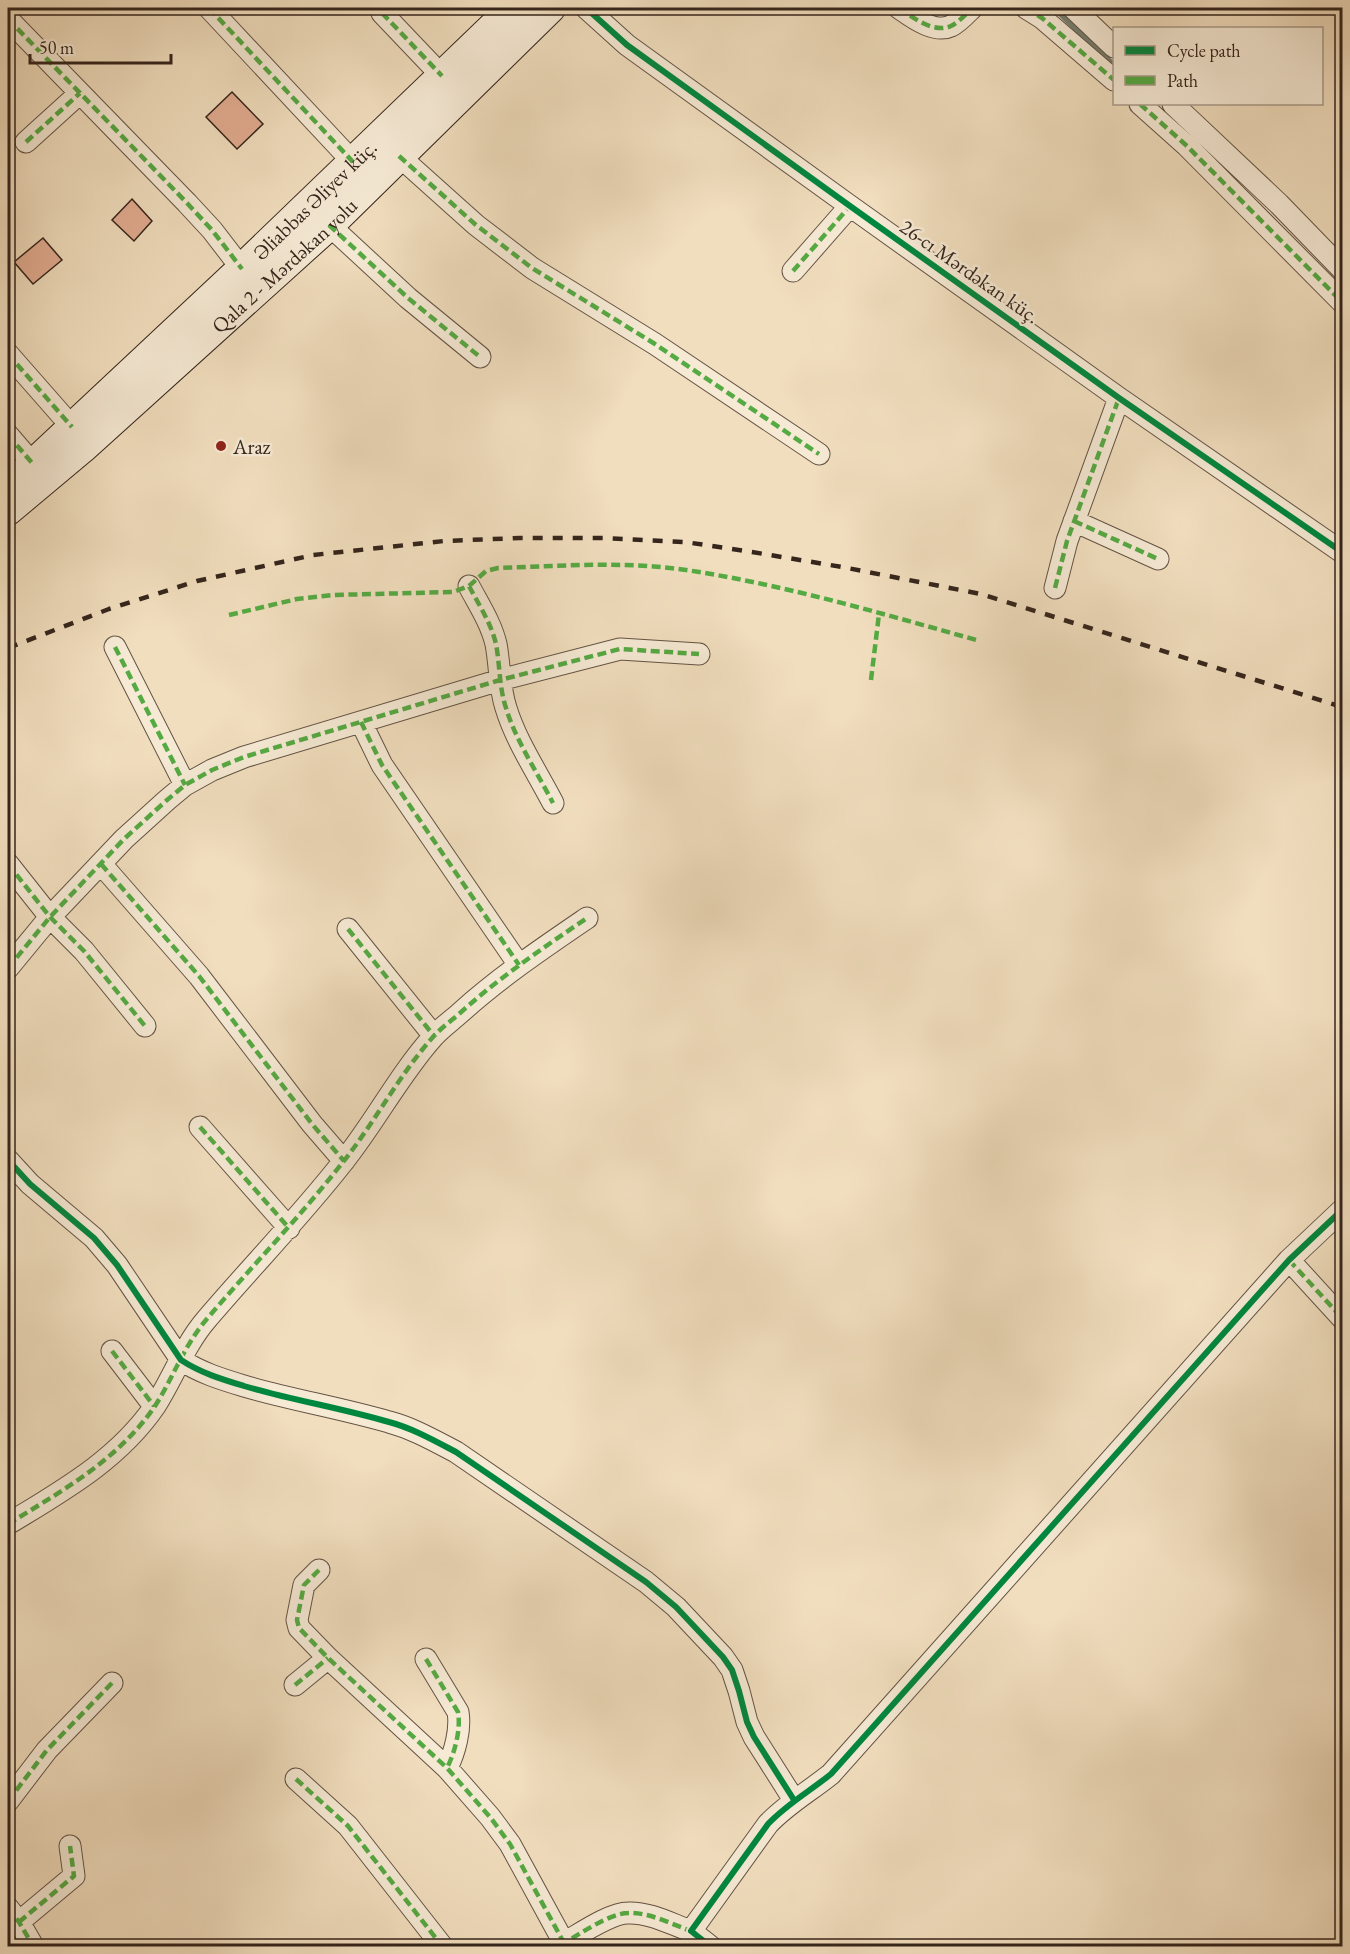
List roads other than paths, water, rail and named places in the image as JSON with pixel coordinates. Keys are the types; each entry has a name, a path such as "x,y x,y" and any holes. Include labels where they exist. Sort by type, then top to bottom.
{"main road":[{"name":"Əliabbas Əliyev küç.","path":"8,488 242,269 513,8"},
{"name":"Qala 2 - Mərdəkan yolu","path":"8,510 115,419 329,225 550,8"}],"street":[{"path":"209,8 352,162"},
{"name":"26-cı Mərdəkan küç.","path":"586,8 627,45 850,206 1119,398 1342,552"},
{"path":"900,8 917,20 939,29 950,27 961,20 972,8"},
{"path":"1026,8 1042,18 1113,79"},
{"path":"1073,8 1113,46"},
{"path":"382,13 442,76"},
{"path":"8,19 212,230 242,269"},
{"path":"26,142 80,93"},
{"path":"1141,105 1187,146 1342,302"},
{"path":"1174,105 1279,204 1342,270"},
{"path":"399,156 476,225 532,268 656,344 819,454"},
{"path":"793,271 850,206"},
{"path":"329,225 401,292 480,357"},
{"path":"8,354 72,427"},
{"path":"1055,588 1074,520 1119,398"},
{"path":"8,435 33,464"},
{"path":"1074,520 1158,559"},
{"path":"469,586 492,630 506,709 553,803"},
{"path":"116,647 185,785"},
{"path":"8,968 50,917 124,839 185,785 212,770 244,757 500,680 620,649 699,654"},
{"path":"361,722 381,765 519,965"},
{"path":"8,864 50,917 84,951 145,1026"},
{"path":"101,864 199,976 312,1124 344,1161"},
{"path":"8,1524 65,1489 97,1467 119,1448 154,1406 190,1342 205,1322 289,1228 344,1161 434,1036 487,989 587,918"},
{"path":"348,929 434,1036"},
{"path":"200,1127 289,1228"},
{"path":"8,1160 30,1184 102,1247 117,1265 181,1360 196,1370 273,1395 390,1422 427,1436 456,1452 646,1582 676,1607 723,1657 732,1670 747,1722 754,1737 794,1800"},
{"path":"691,1931 768,1824 794,1800 831,1774 1289,1260 1342,1210"},
{"path":"1289,1260 1342,1318"},
{"path":"112,1351 154,1406"},
{"path":"319,1570 304,1585 297,1620 299,1628 328,1658 447,1768 490,1817 510,1844 562,1945 625,1912 644,1914 691,1931 710,1947"},
{"path":"295,1686 328,1658"},
{"path":"426,1659 458,1712 458,1731 447,1768"},
{"path":"8,1801 47,1750 112,1683"},
{"path":"296,1779 348,1826 442,1947"},
{"path":"33,1947 13,1915 74,1876 70,1846"}],"waterway":[{"path":"1055,8 1113,65"}],"railway":[{"path":"8,648 109,609 197,581 313,555 444,541 603,538 685,542 842,567 981,594 1342,707"}],"place":[{"name":"Araz","path":"221,446"}]}
